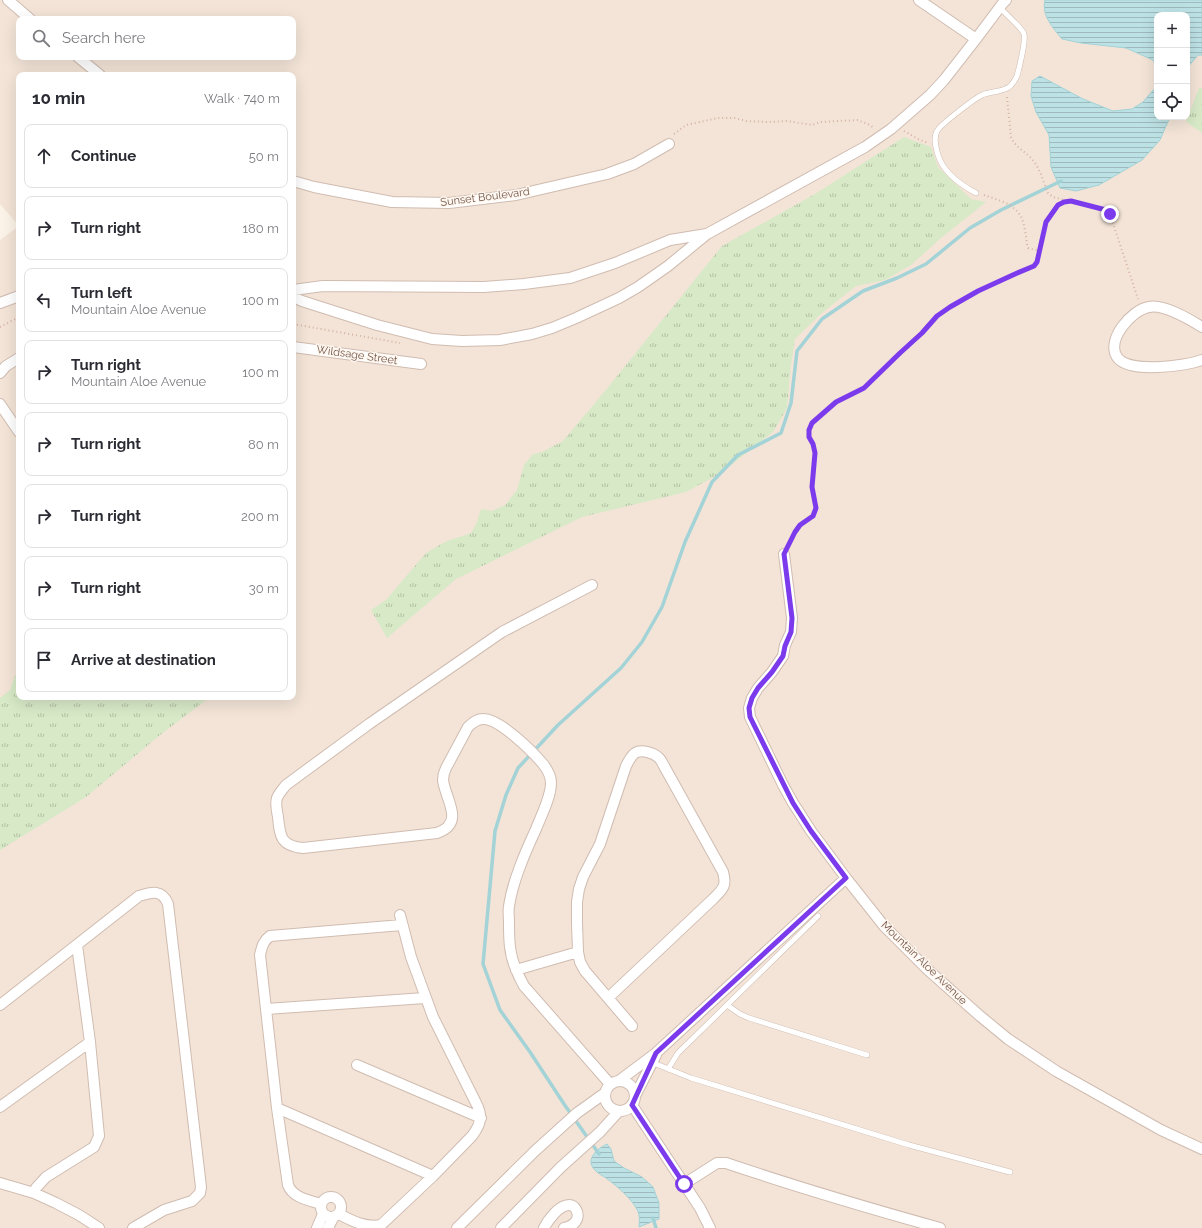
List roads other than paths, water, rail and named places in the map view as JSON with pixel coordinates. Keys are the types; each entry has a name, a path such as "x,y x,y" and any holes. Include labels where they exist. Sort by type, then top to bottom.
{"street":[{"path":"8,0 27,16"},
{"path":"919,0 976,39"},
{"path":"296,298 377,325 432,339 462,341 500,340 532,334 552,328 619,298 668,266 707,234 865,147 891,129 930,95 944,80 1003,2"},
{"path":"82,60 96,72"},
{"name":"Sunset Boulevard","path":"296,182 314,187 392,202 449,203 516,195 607,174 634,164 669,144"},
{"path":"296,290 323,286 484,287 570,278 615,263 670,240 707,234"},
{"path":"0,303 16,297"},
{"path":"1202,327 1186,317 1160,307 1148,307 1135,313 1119,331 1115,342 1114,351 1118,359 1132,366 1155,367 1182,365 1202,360"},
{"name":"Wildsage Street","path":"296,347 421,364"},
{"path":"0,373 6,366 16,360"},
{"path":"0,404 16,428"},
{"name":"Mountain Aloe Avenue","path":"784,554 792,618 791,632 785,646 783,656 752,698 749,708 750,717 793,803 811,831 884,926 933,974 1008,1039 1056,1071 1092,1092 1161,1130 1202,1149"},
{"path":"592,585 502,632 368,724 286,785 277,797 276,804 282,838 292,847 302,848 438,833 445,831 449,826 452,814 452,807 443,781 443,774 468,727 479,719 484,718 492,720 522,742 542,763 551,778 551,785 544,808 516,879 509,907 509,941 516,970 524,986 607,1089 606,1103 610,1107 619,1111"},
{"path":"608,998 725,885 725,877 723,872 659,758 653,754 641,751 635,753 629,761 600,844 583,877 577,902 576,923 580,962 585,971 608,998 632,1026"},
{"path":"457,1228 536,1150 577,1113 607,1089 614,1081 620,1080 652,1058 846,878"},
{"path":"0,1006 139,896 150,892 159,893 166,897 201,1187 200,1193 192,1201 164,1210 133,1228"},
{"path":"317,1228 332,1215 342,1208 340,1202 335,1198 328,1197 325,1198 320,1208 332,1215 368,1228 375,1228 380,1225 433,1176 472,1136 476,1131 480,1118 480,1110 425,998 411,957 401,920 270,936 265,939 263,944 260,955 277,1108 287,1177 290,1190 295,1194 302,1198 321,1204"},
{"path":"34,1193 36,1188 46,1177 94,1147 99,1136 90,1042 77,945"},
{"path":"516,970 578,952"},
{"path":"266,1009 425,998"},
{"path":"0,1107 90,1042"},
{"path":"501,1228 561,1167 600,1132 619,1111 628,1109 634,1101 652,1058"},
{"path":"356,1064 480,1118"},
{"path":"620,1080 629,1083 635,1091 634,1101 700,1208 710,1228"},
{"path":"277,1108 433,1176"},
{"path":"684,1184 717,1163 726,1163 830,1196 940,1228"},
{"path":"0,1183 34,1193 79,1215 98,1228"},
{"path":"544,1228 560,1208 569,1205 573,1206 576,1210 577,1219 574,1223 564,1228"},
{"path":"328,1228 332,1215"}],"lane":[{"path":"976,193 964,187 951,175 940,160 935,143 937,131 967,106 982,95 1006,89 1011,85 1016,77 1024,46 1024,34 1011,19 1003,2"},
{"path":"668,1069 678,1054 818,916"},
{"path":"727,1005 749,1018 867,1055"},
{"path":"652,1058 668,1069 691,1078 909,1145 1010,1172"}],"water":[{"path":"1045,0 1202,0 1202,55 1198,55 1190,64 1190,12 1154,12 1154,62 1153,60 1126,48 1081,43 1062,39 1046,16 1044,6"},
{"path":"1040,76 1083,99 1113,111 1132,109 1143,102 1154,89 1154,120 1169,120 1160,140 1142,160 1099,185 1076,191 1060,188 1051,167 1049,135 1036,112 1031,96 1032,81"},
{"path":"607,1144 611,1149 614,1161 642,1177 653,1187 659,1203 659,1219 639,1227 639,1215 634,1205 615,1185 594,1169 591,1161 594,1154"}],"waterway":[{"path":"599,1154 500,1010 483,964 495,831 506,795 518,768 558,725 621,668 642,642 662,607 685,542 712,482 738,455 781,433 791,403 797,351 822,319 863,291 897,278 926,264 970,228 1001,210 1061,181"},
{"path":"653,1218 656,1228"}]}
